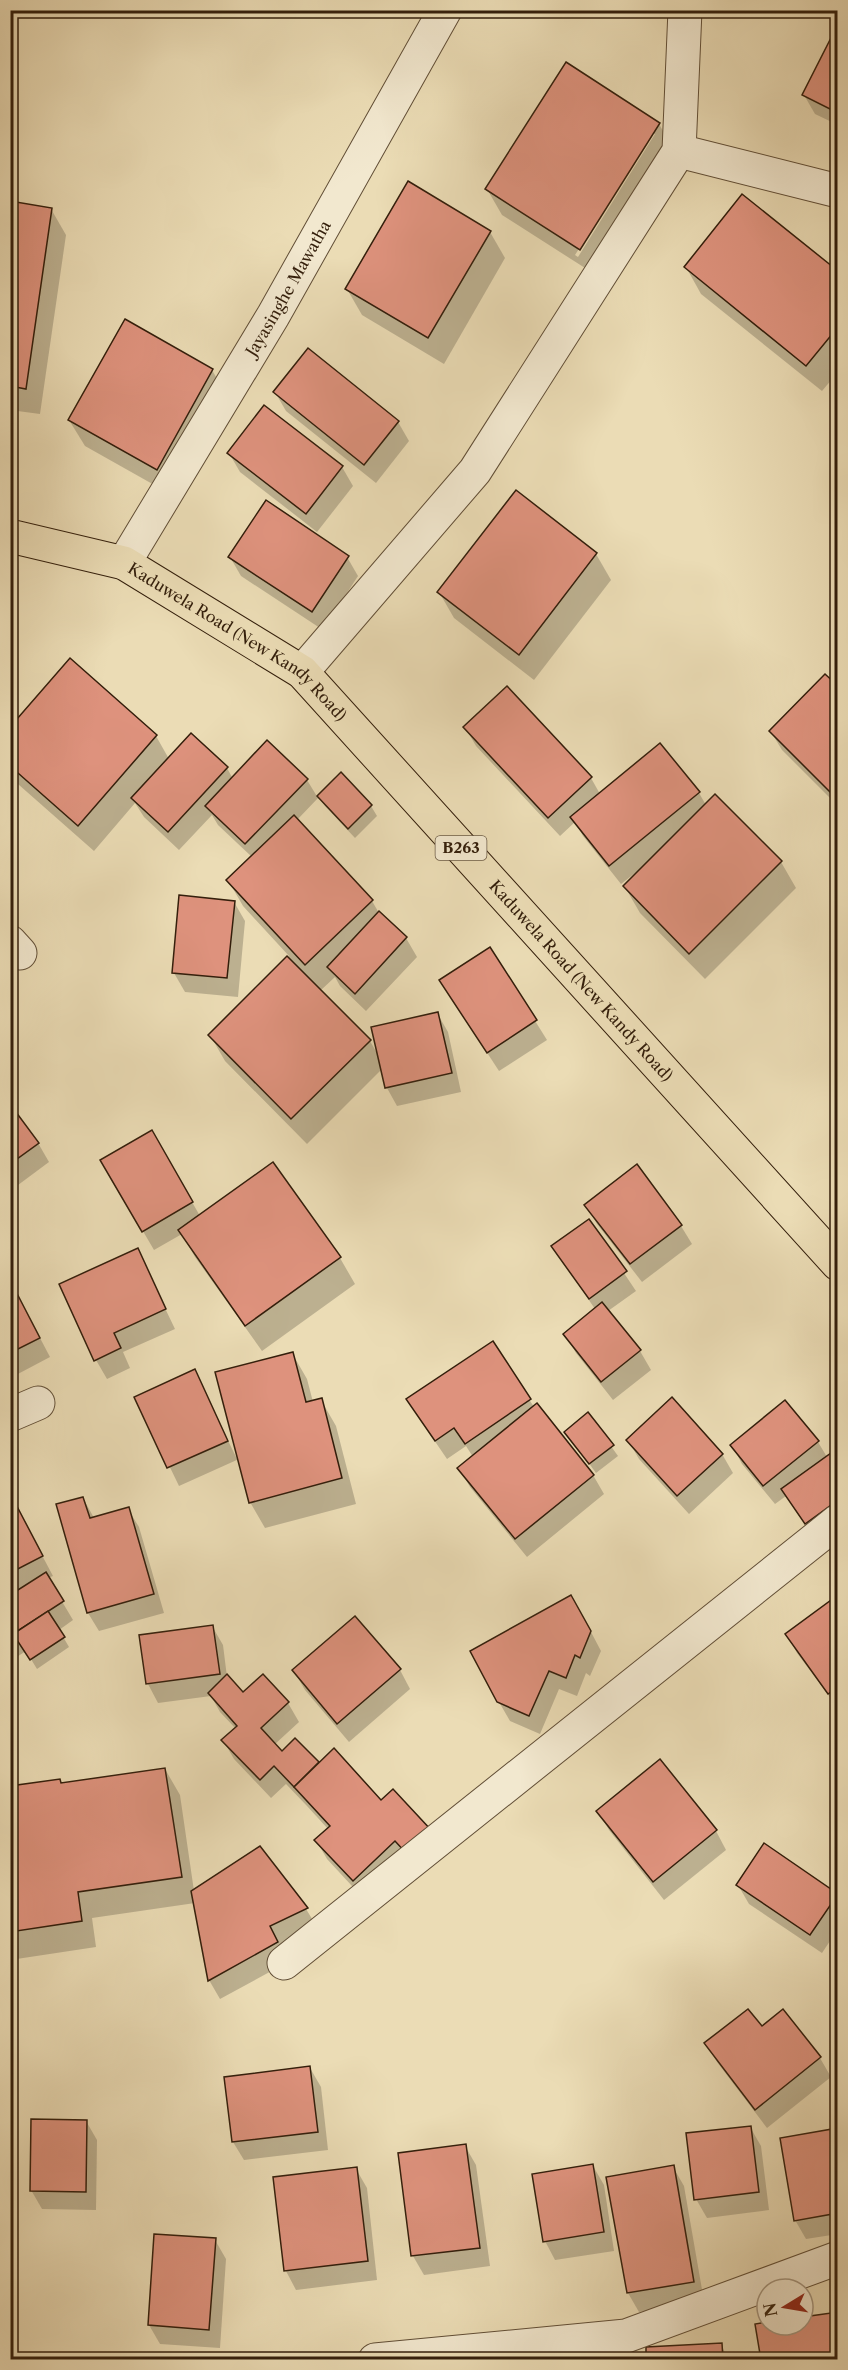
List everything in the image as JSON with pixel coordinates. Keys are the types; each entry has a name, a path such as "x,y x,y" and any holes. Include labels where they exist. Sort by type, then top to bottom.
{"main road":[{"name":"Kaduwela Road (New Kandy Road)","path":"10,536 124,564 302,672 837,1264"}],"street":[{"name":"Jayasinghe Mawatha","path":"124,564 273,316 445,10"},
{"path":"302,672 475,471 679,151 685,10"},
{"path":"679,151 837,191"},
{"path":"284,1963 837,1521"},
{"path":"375,2360 627,2348 837,2258"}],"building":[{"path":"838,24 838,113 802,95"},
{"path":"566,62 660,123 580,250 485,189"},
{"path":"408,181 491,231 428,338 345,289"},
{"path":"742,194 838,271 838,327 806,366 684,267"},
{"path":"10,201 52,208 26,389 10,386"},
{"path":"125,319 213,369 157,470 68,420"},
{"path":"308,348 399,421 364,465 273,392"},
{"path":"264,405 343,466 306,514 227,453"},
{"path":"516,490 597,553 519,655 437,592"},
{"path":"266,500 349,556 312,612 228,557"},
{"path":"70,658 157,735 78,826 10,766 10,727"},
{"path":"825,674 838,686 838,800 769,731"},
{"path":"507,686 592,777 548,818 463,727"},
{"path":"191,733 228,767 168,832 131,798"},
{"path":"267,740 308,779 245,844 205,806"},
{"path":"660,743 700,792 609,866 570,817"},
{"path":"341,772 372,805 348,829 317,796"},
{"path":"715,794 782,861 689,954 623,886"},
{"path":"294,815 373,900 305,965 226,880"},
{"path":"179,895 235,901 227,978 172,973"},
{"path":"379,911 407,937 355,994 327,967"},
{"path":"490,947 537,1020 487,1053 439,980"},
{"path":"287,956 371,1040 291,1119 208,1035"},
{"path":"438,1012 452,1073 385,1088 371,1027"},
{"path":"10,1104 39,1143 10,1164"},
{"path":"152,1130 193,1202 142,1232 100,1160"},
{"path":"273,1162 341,1257 245,1326 178,1230"},
{"path":"637,1164 682,1225 630,1264 584,1205"},
{"path":"589,1219 627,1271 589,1299 551,1246"},
{"path":"138,1248 166,1309 114,1333 121,1348 94,1361 59,1284"},
{"path":"10,1280 40,1338 10,1353"},
{"path":"602,1302 641,1350 601,1382 563,1334"},
{"path":"493,1341 531,1399 465,1444 454,1428 435,1441 406,1399"},
{"path":"293,1352 306,1402 322,1398 342,1478 249,1503 215,1372"},
{"path":"195,1369 228,1441 167,1468 134,1397"},
{"path":"672,1397 723,1454 677,1496 626,1440"},
{"path":"785,1400 819,1441 763,1486 730,1445"},
{"path":"537,1403 594,1475 515,1539 457,1468"},
{"path":"588,1412 614,1445 589,1464 564,1432"},
{"path":"838,1448 838,1500 805,1524 781,1489"},
{"path":"10,1493 43,1556 10,1573"},
{"path":"83,1497 90,1518 129,1507 154,1594 87,1613 56,1504"},
{"path":"46,1572 64,1601 10,1636 10,1595"},
{"path":"571,1595 591,1631 580,1658 575,1655 566,1678 549,1671 529,1716 497,1702 470,1651"},
{"path":"838,1595 838,1687 828,1694 785,1634"},
{"path":"48,1611 65,1637 30,1660 13,1634"},
{"path":"355,1616 401,1669 337,1724 292,1670"},
{"path":"213,1625 220,1674 146,1684 139,1635"},
{"path":"227,1674 243,1692 263,1674 289,1702 261,1728 282,1751 295,1738 319,1762 294,1787 274,1766 260,1780 221,1740 237,1726 208,1693"},
{"path":"334,1748 381,1800 393,1789 432,1831 407,1854 395,1841 353,1881 314,1840 330,1826 294,1787"},
{"path":"660,1759 717,1830 653,1882 596,1811"},
{"path":"165,1768 182,1877 78,1892 82,1921 10,1932 10,1786 60,1779 61,1783"},
{"path":"764,1843 838,1894 810,1935 736,1885"},
{"path":"260,1846 308,1908 270,1926 278,1942 208,1981 191,1891"},
{"path":"748,2009 762,2026 783,2009 821,2057 755,2110 704,2043"},
{"path":"310,2066 318,2132 232,2142 224,2077"},
{"path":"31,2119 87,2120 86,2192 30,2191"},
{"path":"751,2126 759,2192 694,2200 686,2133"},
{"path":"838,2128 838,2213 794,2221 780,2138"},
{"path":"466,2144 480,2248 411,2256 398,2153"},
{"path":"593,2164 604,2232 543,2242 532,2174"},
{"path":"674,2165 694,2282 627,2293 606,2177"},
{"path":"357,2167 368,2261 284,2271 273,2177"},
{"path":"154,2234 216,2238 209,2330 148,2325"},
{"path":"838,2312 838,2360 761,2360 757,2337 815,2337 815,2315"},
{"path":"722,2343 723,2360 646,2360 646,2347"}]}
